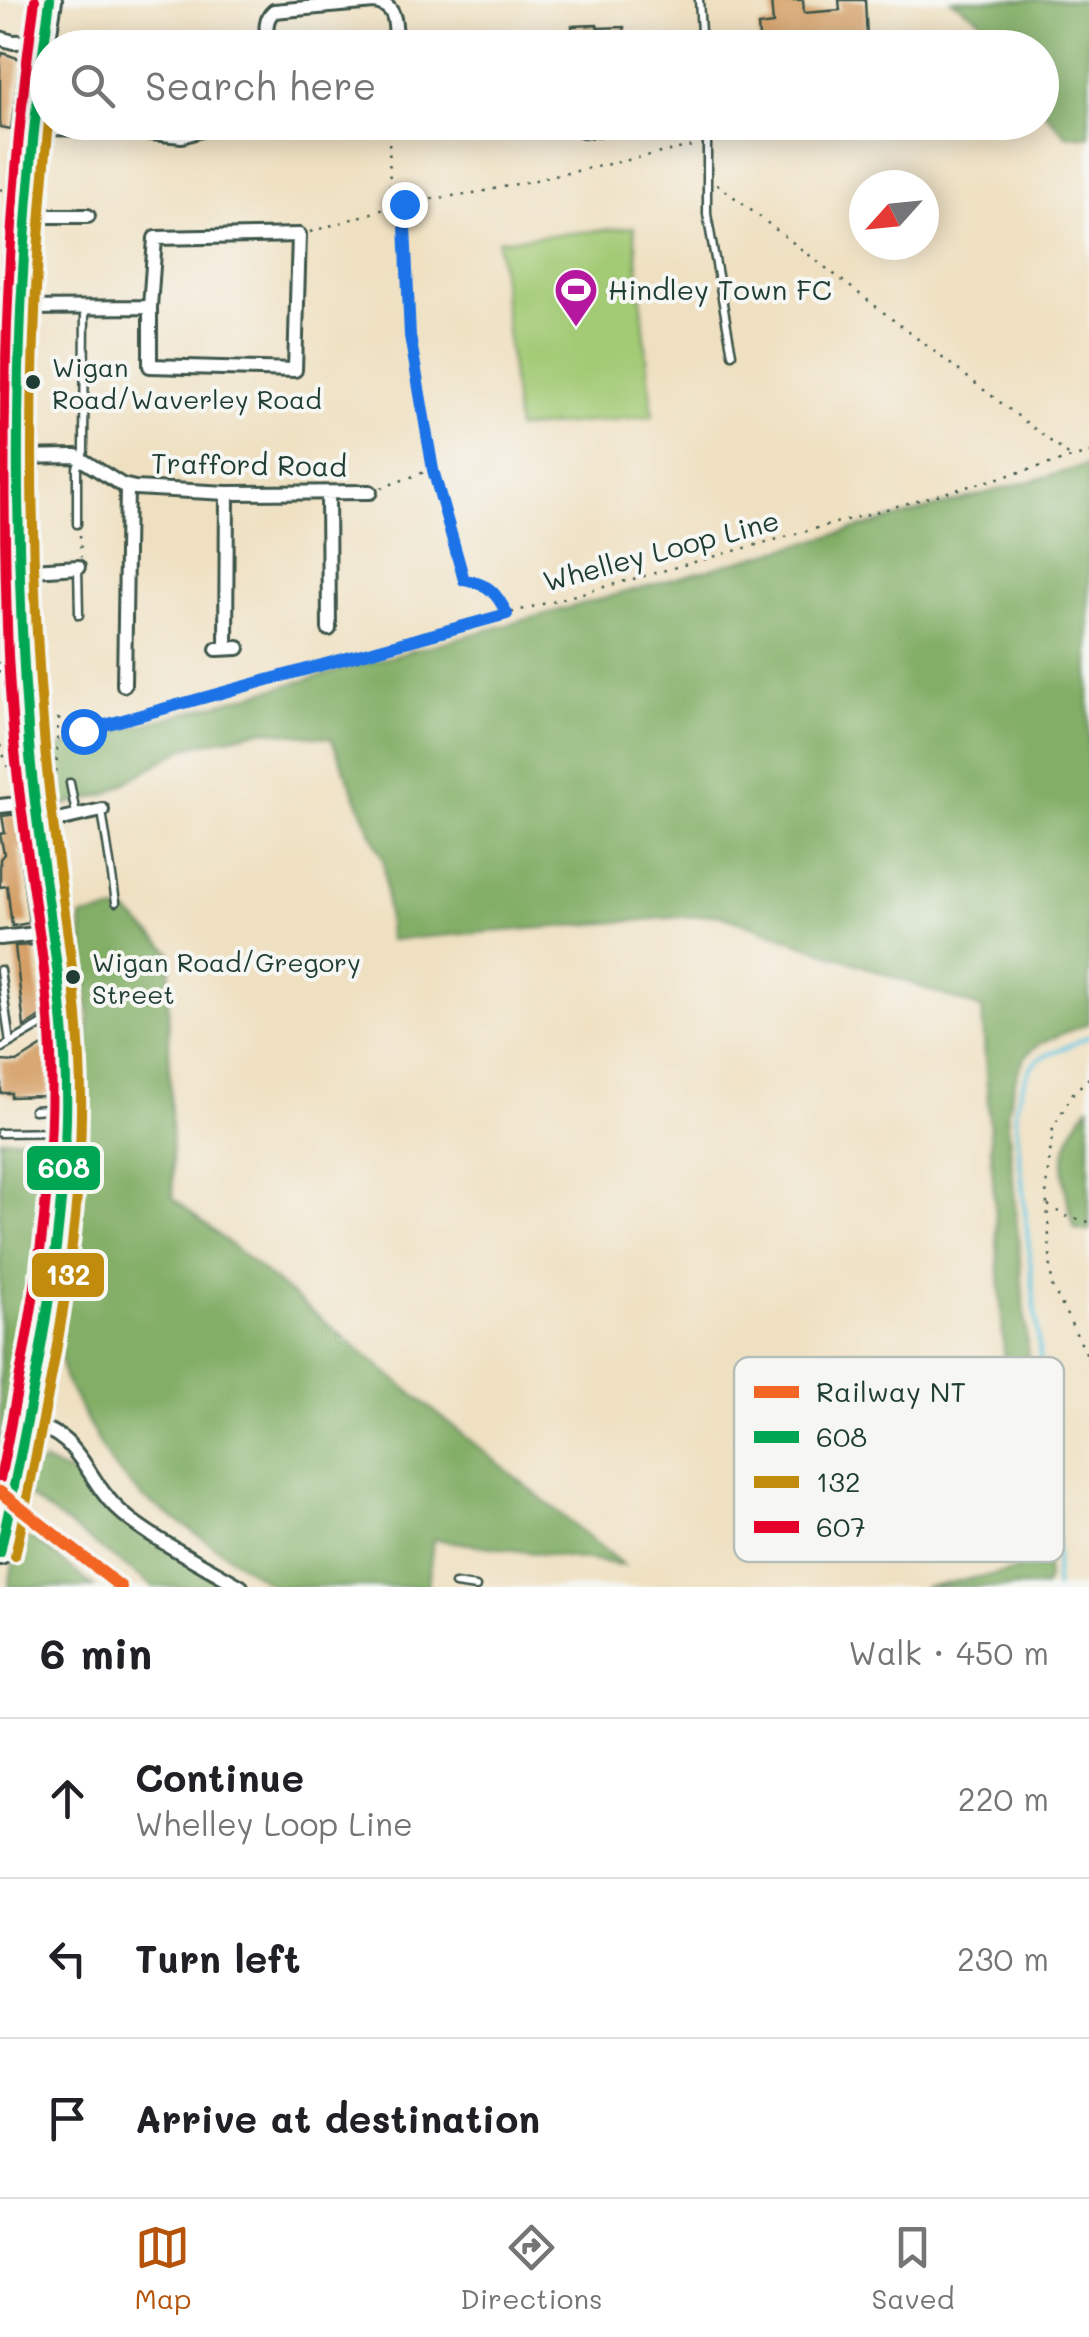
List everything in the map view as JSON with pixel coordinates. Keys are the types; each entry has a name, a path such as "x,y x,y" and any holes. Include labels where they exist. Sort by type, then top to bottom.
{"highway":[{"path":"46,30 50,0"},
{"path":"0,1553 51,1298 65,1108 63,1010 54,932 11,667 9,498 15,457 8,394 13,298 33,140"}],"street":[{"path":"267,30 266,23 274,11 374,2 392,10 394,30"},
{"path":"0,38 30,41"},
{"path":"26,216 88,216"},
{"path":"299,236 295,370 150,366 150,307 155,238 299,236"},
{"path":"13,298 86,308 150,307"},
{"path":"15,457 81,457"},
{"name":"Trafford Road","path":"81,457 127,487 227,493 370,492"},
{"path":"110,688 128,684 127,487"},
{"path":"227,493 227,648"},
{"path":"328,494 331,629"},
{"path":"13,584 78,567"},
{"path":"0,806 32,803 76,814 102,810"},
{"path":"0,938 54,932"},
{"path":"27,1425 48,1428 70,1443 95,1485 123,1515 241,1587"}],"lane":[{"path":"699,0 701,30"},
{"path":"708,140 707,214 732,354"},
{"path":"77,524 86,308"},
{"path":"78,567 79,615"},
{"path":"70,783 76,814"},
{"path":"102,810 116,902"},
{"path":"0,970 10,1043"},
{"path":"0,1048 63,1010"},
{"path":"34,1110 65,1108"},
{"path":"0,1133 64,1132"},
{"path":"455,1584 476,1587"}],"path":[{"path":"389,140 390,208"},
{"path":"299,236 404,204 480,192 708,143"},
{"path":"708,177 1072,458"},
{"path":"404,204 410,336 433,470 464,580 484,583 496,592 507,614"},
{"name":"Whelley Loop Line","path":"45,780 56,778 58,719 83,731 1089,453"},
{"path":"370,492 433,470"},
{"path":"77,524 81,554 78,567"},
{"path":"0,746 12,785 32,803"},
{"path":"1089,1078 1073,1092 1053,1128 1046,1204 1052,1286 1089,1359"},
{"path":"1046,1204 1064,1216 1089,1222"}],"green space":[{"path":"951,0 1089,0 1089,137 1066,135 1059,127 1059,30 984,30 979,18"},
{"name":"Hindley Town FC","path":"634,227 653,416 517,429 498,240"},
{"path":"1089,465 1089,1023 1051,1038 1030,1052 1018,1073 1007,1113 1028,1357 1004,1357 982,1009 719,914 389,940 384,862 331,738 262,730 184,748 107,794 55,807 43,752"},
{"path":"125,910 171,952 168,1003 173,1198 623,1565 433,1539 428,1587 274,1587 141,1496 110,1463 64,1378 59,1346 89,1017 81,917"},
{"path":"1089,1106 1089,1231 1075,1229 1064,1165 1070,1137"},
{"path":"45,1138 46,1159 17,1406 0,1454 0,1139"},
{"path":"44,1462 76,1476 132,1526 226,1587 154,1587 16,1487 22,1474"},
{"path":"34,1539 94,1587 9,1587 17,1540"},
{"path":"1017,1562 1047,1562 1045,1587 924,1587 1018,1570"}],"building":[{"path":"771,0 803,0 804,13 840,10 839,0 865,0 867,30 758,30 758,26 773,24"},
{"path":"572,26 624,27 624,30 572,30"},
{"path":"3,53 20,59 11,129 0,127"},
{"path":"18,814 29,923 12,926 7,886 0,887 0,859 4,854 0,834 5,833 2,816"},
{"path":"34,945 42,1016 24,1027 15,946"},
{"path":"49,1042 49,1091 43,1096 11,1097 11,1093 1,1093 1,1061 17,1062"}],"waterway":[{"path":"1040,1357 1015,1111 1032,1066 1089,1036"},
{"path":"1056,1562 1056,1587"}],"rail line":[{"name":"NT","path":"0,1492 121,1587"}],"transit line":[{"name":"607","path":"31,30 35,0"},
{"name":"608","path":"46,30 50,0"},
{"name":"607","path":"0,1479 38,1267 51,1107 47,996 14,742 6,573 7,327 17,163 30,41"},
{"name":"608","path":"0,1553 51,1283 66,1119 63,1025 29,744 19,557 19,371 33,140"},
{"name":"132","path":"15,1556 67,1282 81,1116 78,1023 50,794 35,592 33,357 47,140"}],"place":[{"name":"Hindley Town FC","path":"576,328"},
{"name":"Wigan Road/Waverley Road","path":"33,382"},
{"name":"Wigan Road/Gregory Street","path":"73,977"}],"route":[{"path":"83,731 507,614 496,592 484,583 464,580 433,470 410,336 404,204"}]}
